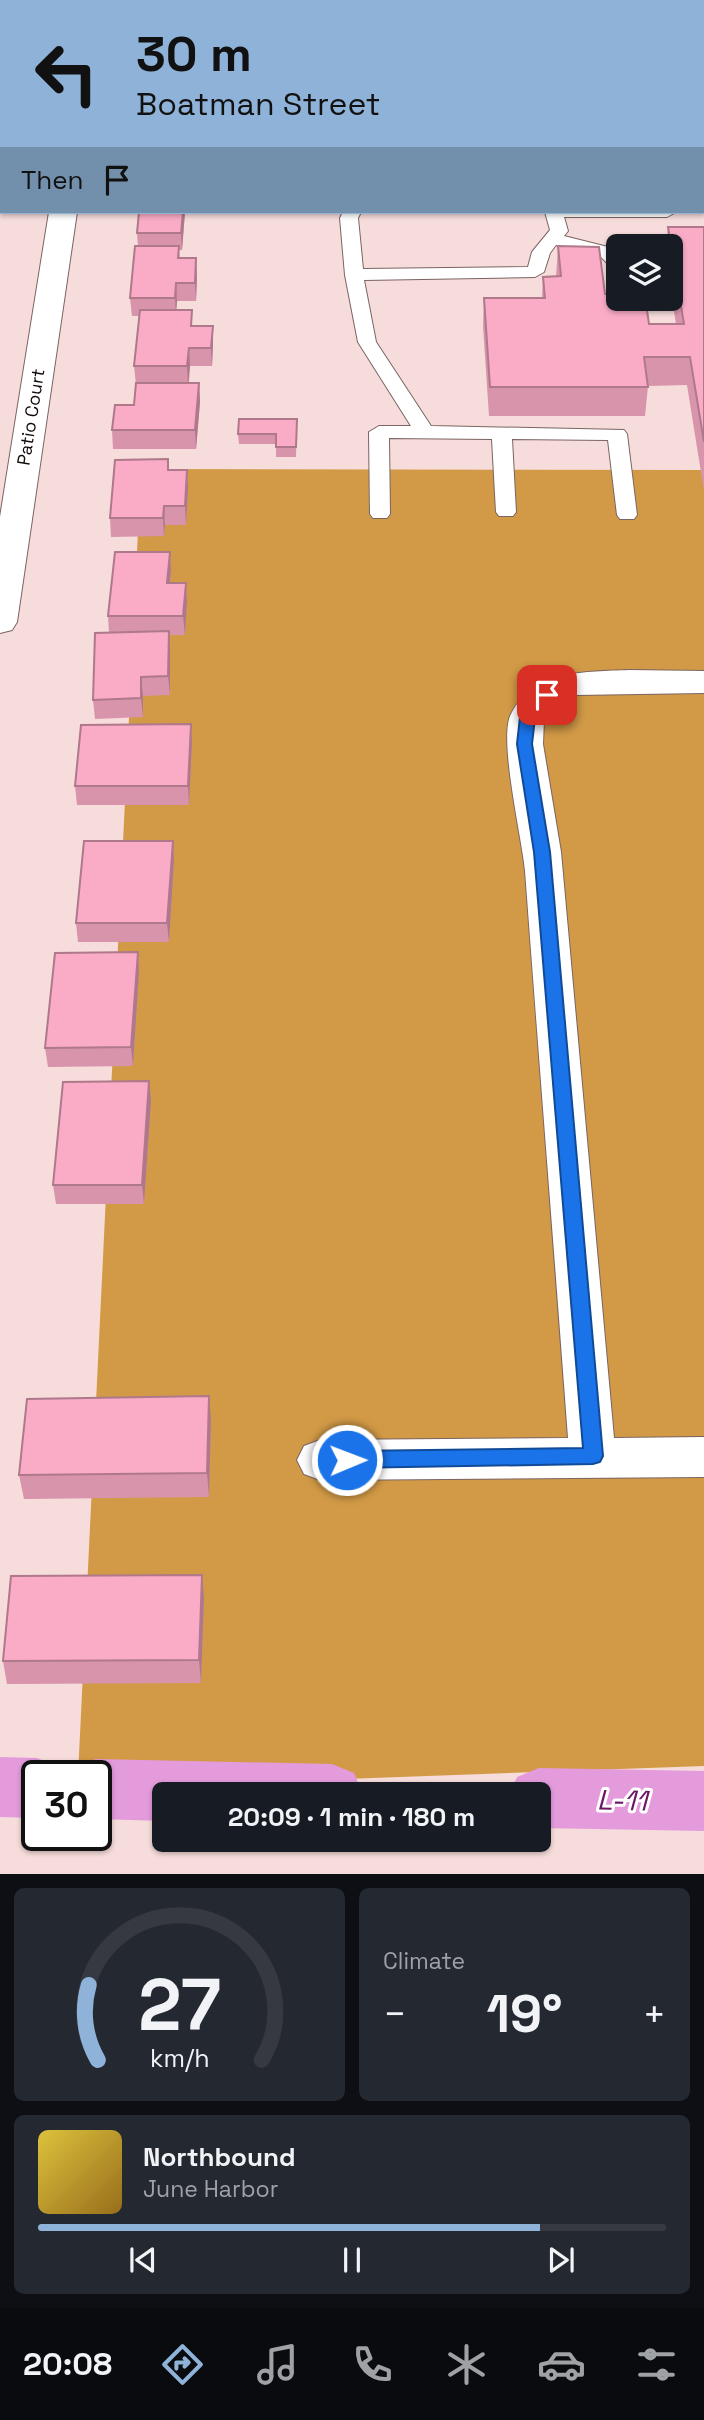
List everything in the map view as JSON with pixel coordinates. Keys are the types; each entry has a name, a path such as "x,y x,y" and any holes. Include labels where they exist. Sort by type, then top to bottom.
{"street":[{"name":"Patio Court","path":"0,622 63,214"},
{"path":"593,1456 542,852 525,744 527,717 547,695 570,684 629,681 704,682"},
{"path":"320,1460 704,1457"}],"lane":[{"path":"351,214 349,218 354,275 368,342 425,432"},
{"path":"354,275 542,276 541,252 559,231 555,214"},
{"path":"552,239 606,253"},
{"path":"380,514 379,432 425,432 617,434 627,516"},
{"path":"502,433 506,512"}],"shaded area":[{"path":"141,469 704,470 704,1766 262,1782 152,1782 152,1786 112,1787 112,1760 79,1760"}],"building":[{"path":"139,214 183,214 181,233 137,233"},
{"path":"668,227 704,227 704,442 690,357 644,357 648,387 490,387 484,298 545,298 543,277 561,276 558,246 599,247 606,311 647,311 649,324 684,324 683,234 669,234"},
{"path":"135,246 179,246 178,258 196,258 195,283 176,283 175,298 130,298"},
{"path":"140,310 192,310 191,326 213,326 211,348 189,348 187,366 134,366"},
{"path":"136,383 199,383 195,430 112,430 115,405 134,405"},
{"path":"239,419 297,419 296,447 276,447 276,434 238,434"},
{"path":"168,459 168,470 187,470 185,506 164,506 163,518 110,518 115,460"},
{"path":"115,552 170,552 167,583 186,583 183,616 108,616"},
{"path":"169,631 168,676 141,677 141,698 93,700 95,633"},
{"path":"191,724 188,786 75,786 81,725"},
{"path":"84,841 173,841 167,923 76,923"},
{"path":"138,952 131,1047 45,1048 55,953"},
{"path":"149,1081 142,1185 53,1185 63,1082"},
{"path":"209,1396 207,1473 19,1475 27,1399"},
{"path":"202,1575 199,1660 3,1661 11,1576"}],"waterway":[{"name":"L-11","path":"0,1787 21,1788"},
{"name":"L-11","path":"112,1789 152,1790"},
{"name":"L-11","path":"551,1798 704,1801"}],"route":[{"path":"347,1460 593,1456 542,852 525,744 527,717 547,695"}]}
